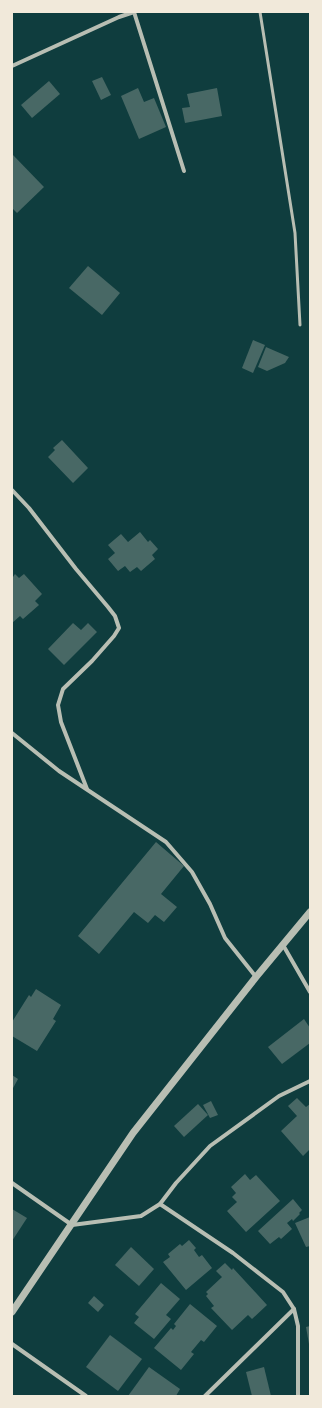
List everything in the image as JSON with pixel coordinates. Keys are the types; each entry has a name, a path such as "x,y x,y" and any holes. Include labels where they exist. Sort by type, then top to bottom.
{"street":[{"path":"12,66 119,17 134,12 184,170"},
{"path":"12,490 29,508 76,569 115,616 119,628 114,636 96,656 63,690 58,705 61,722 87,789"},
{"path":"12,733 60,771 166,842 192,872 210,904 225,938 256,977"},
{"path":"12,1312 133,1133 256,977 310,912"},
{"path":"283,945 310,992"},
{"path":"12,1183 72,1225 141,1216 160,1204 176,1183 210,1146 279,1096 310,1081"},
{"path":"160,1204 239,1258 282,1292 294,1309 298,1326 298,1396"},
{"path":"205,1396 294,1309"},
{"path":"12,1344 86,1396"}],"lane":[{"path":"260,12 296,233 300,325"}],"building":[{"path":"102,77 111,95 101,100 92,81"},
{"path":"49,81 60,94 32,118 21,105"},
{"path":"138,88 144,102 154,98 166,127 139,139 121,96"},
{"path":"217,88 222,116 185,123 182,108 190,107 187,94"},
{"path":"12,154 44,187 17,213 12,208"},
{"path":"88,266 120,293 102,315 69,288"},
{"path":"253,340 265,345 253,373 242,368"},
{"path":"266,347 289,357 285,363 267,371 258,367"},
{"path":"62,440 88,468 73,483 48,457 55,450 53,448"},
{"path":"140,532 148,542 150,540 158,549 152,555 155,559 141,571 137,567 130,572 125,566 118,571 108,559 115,553 108,545 121,534 128,542"},
{"path":"15,574 19,578 24,574 42,594 35,601 39,605 23,619 20,616 12,623 12,576 13,577"},
{"path":"73,623 81,630 88,623 97,632 64,665 48,649"},
{"path":"156,842 184,866 161,894 177,907 164,922 155,915 148,923 134,912 99,954 78,936"},
{"path":"36,989 61,1005 53,1019 56,1021 37,1051 12,1036 12,1022 29,995 31,997"},
{"path":"304,1019 310,1028 310,1043 282,1064 268,1047"},
{"path":"12,1075 18,1079 12,1090"},
{"path":"297,1098 306,1107 310,1104 310,1149 303,1156 281,1131 297,1116 288,1106"},
{"path":"211,1101 218,1115 210,1118 203,1105"},
{"path":"198,1104 208,1115 184,1137 174,1126"},
{"path":"245,1174 250,1180 256,1175 280,1201 246,1232 227,1211 237,1202 232,1197 236,1193 231,1187"},
{"path":"293,1199 302,1210 299,1213 300,1214 293,1221 292,1219 287,1223 292,1229 281,1239 279,1237 270,1244 258,1231"},
{"path":"12,1209 27,1218 12,1241"},
{"path":"310,1217 310,1246 306,1247 295,1223"},
{"path":"189,1240 196,1248 194,1250 199,1257 202,1255 212,1268 186,1290 163,1262 170,1257 168,1254 180,1244 182,1246"},
{"path":"131,1247 154,1269 139,1286 115,1265"},
{"path":"225,1263 232,1270 233,1268 267,1305 252,1319 248,1315 232,1330 211,1308 214,1306 206,1296 208,1294 206,1292 222,1277 216,1271"},
{"path":"161,1283 180,1299 166,1315 171,1319 154,1339 134,1323 139,1317 135,1314"},
{"path":"94,1296 104,1305 98,1312 88,1303"},
{"path":"190,1304 217,1326 204,1342 201,1340 191,1352 194,1354 181,1370 154,1348 171,1328 173,1330 176,1326 174,1324"},
{"path":"310,1326 310,1344 309,1344 306,1327"},
{"path":"110,1335 142,1359 118,1391 86,1367"},
{"path":"149,1367 180,1389 176,1396 128,1396"},
{"path":"264,1367 271,1396 252,1396 246,1372"}]}
